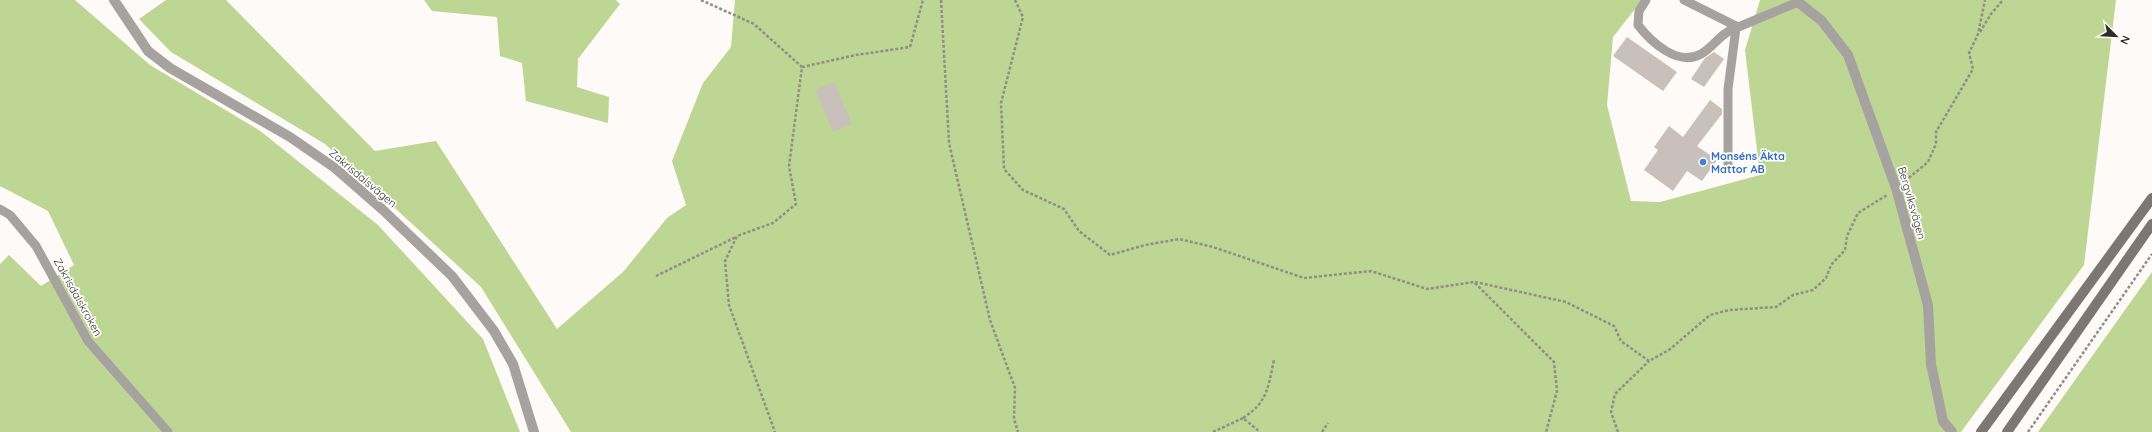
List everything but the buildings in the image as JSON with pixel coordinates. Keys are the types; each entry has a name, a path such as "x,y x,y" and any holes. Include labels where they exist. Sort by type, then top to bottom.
{"street":[{"name":"Zakrisdalsvägen","path":"114,0 148,51 170,68 290,137 335,168 383,210 452,276 494,331 513,364 534,432"},
{"name":"Bergviksvägen","path":"1797,1 1822,21 1848,55 1896,188 1928,305 1932,364 1943,421 1952,432"},
{"path":"1981,432 2152,198"},
{"path":"2007,432 2152,224"}],"lane":[{"path":"1646,0 1639,11 1638,25 1671,55 1689,58 1702,54 1721,35 1797,1"},
{"path":"1684,0 1737,28"},
{"path":"1728,164 1728,88 1737,28"},
{"name":"Zakrisdalskroken","path":"0,209 10,215 36,246 88,341 168,432"}],"path":[{"path":"701,0 754,24 802,67"},
{"path":"802,67 856,55 910,47 923,0"},
{"path":"941,0 949,143 990,320 1015,388 1014,419 1018,432"},
{"path":"1016,0 1023,17 1001,102 1004,168 1024,190 1064,209 1078,231 1110,255 1145,245 1180,239 1213,247 1304,278 1371,271 1427,289 1474,282 1566,302 1614,326 1621,342 1649,361"},
{"path":"1978,34 1985,0"},
{"path":"1618,432 1611,412 1615,394 1649,361 1669,350 1710,315 1729,310 1776,307 1793,295 1813,290 1826,278 1830,265 1845,250 1847,236 1858,213 1896,188 1928,162 1936,144 1936,132 1944,115 1973,68 1969,53 1978,34 1991,14 2003,0"},
{"path":"656,276 737,236 773,223 796,204 789,166 802,67"},
{"path":"737,236 725,261 729,305 775,432"},
{"path":"2028,432 2152,254"},
{"path":"1474,282 1554,362 1557,391 1546,432"},
{"path":"1213,432 1243,418 1256,409 1267,393 1274,360"},
{"path":"1243,418 1260,432"},
{"path":"1322,432 1328,423"}],"green space":[{"path":"0,0 75,0 150,65 259,130 378,225 483,339 520,432 0,432 0,264 9,255 41,286 74,265 48,211 0,186"},
{"path":"166,0 226,0 375,151 436,141 557,329 623,272 667,218 686,205 672,161 703,83 731,47 735,0 1642,0 1613,37 1607,105 1631,201 1660,202 1760,175 1745,50 1760,0 2116,0 2084,265 1961,432 571,432 481,287 325,144 171,52 139,19"},
{"path":"424,0 616,0 620,4 578,59 577,87 609,97 608,123 526,101 522,63 500,56 497,17 432,11"},
{"path":"2152,272 2152,432 2038,432"}],"place":[{"name":"Monséns Äkta Mattor AB","path":"1703,162"}]}
